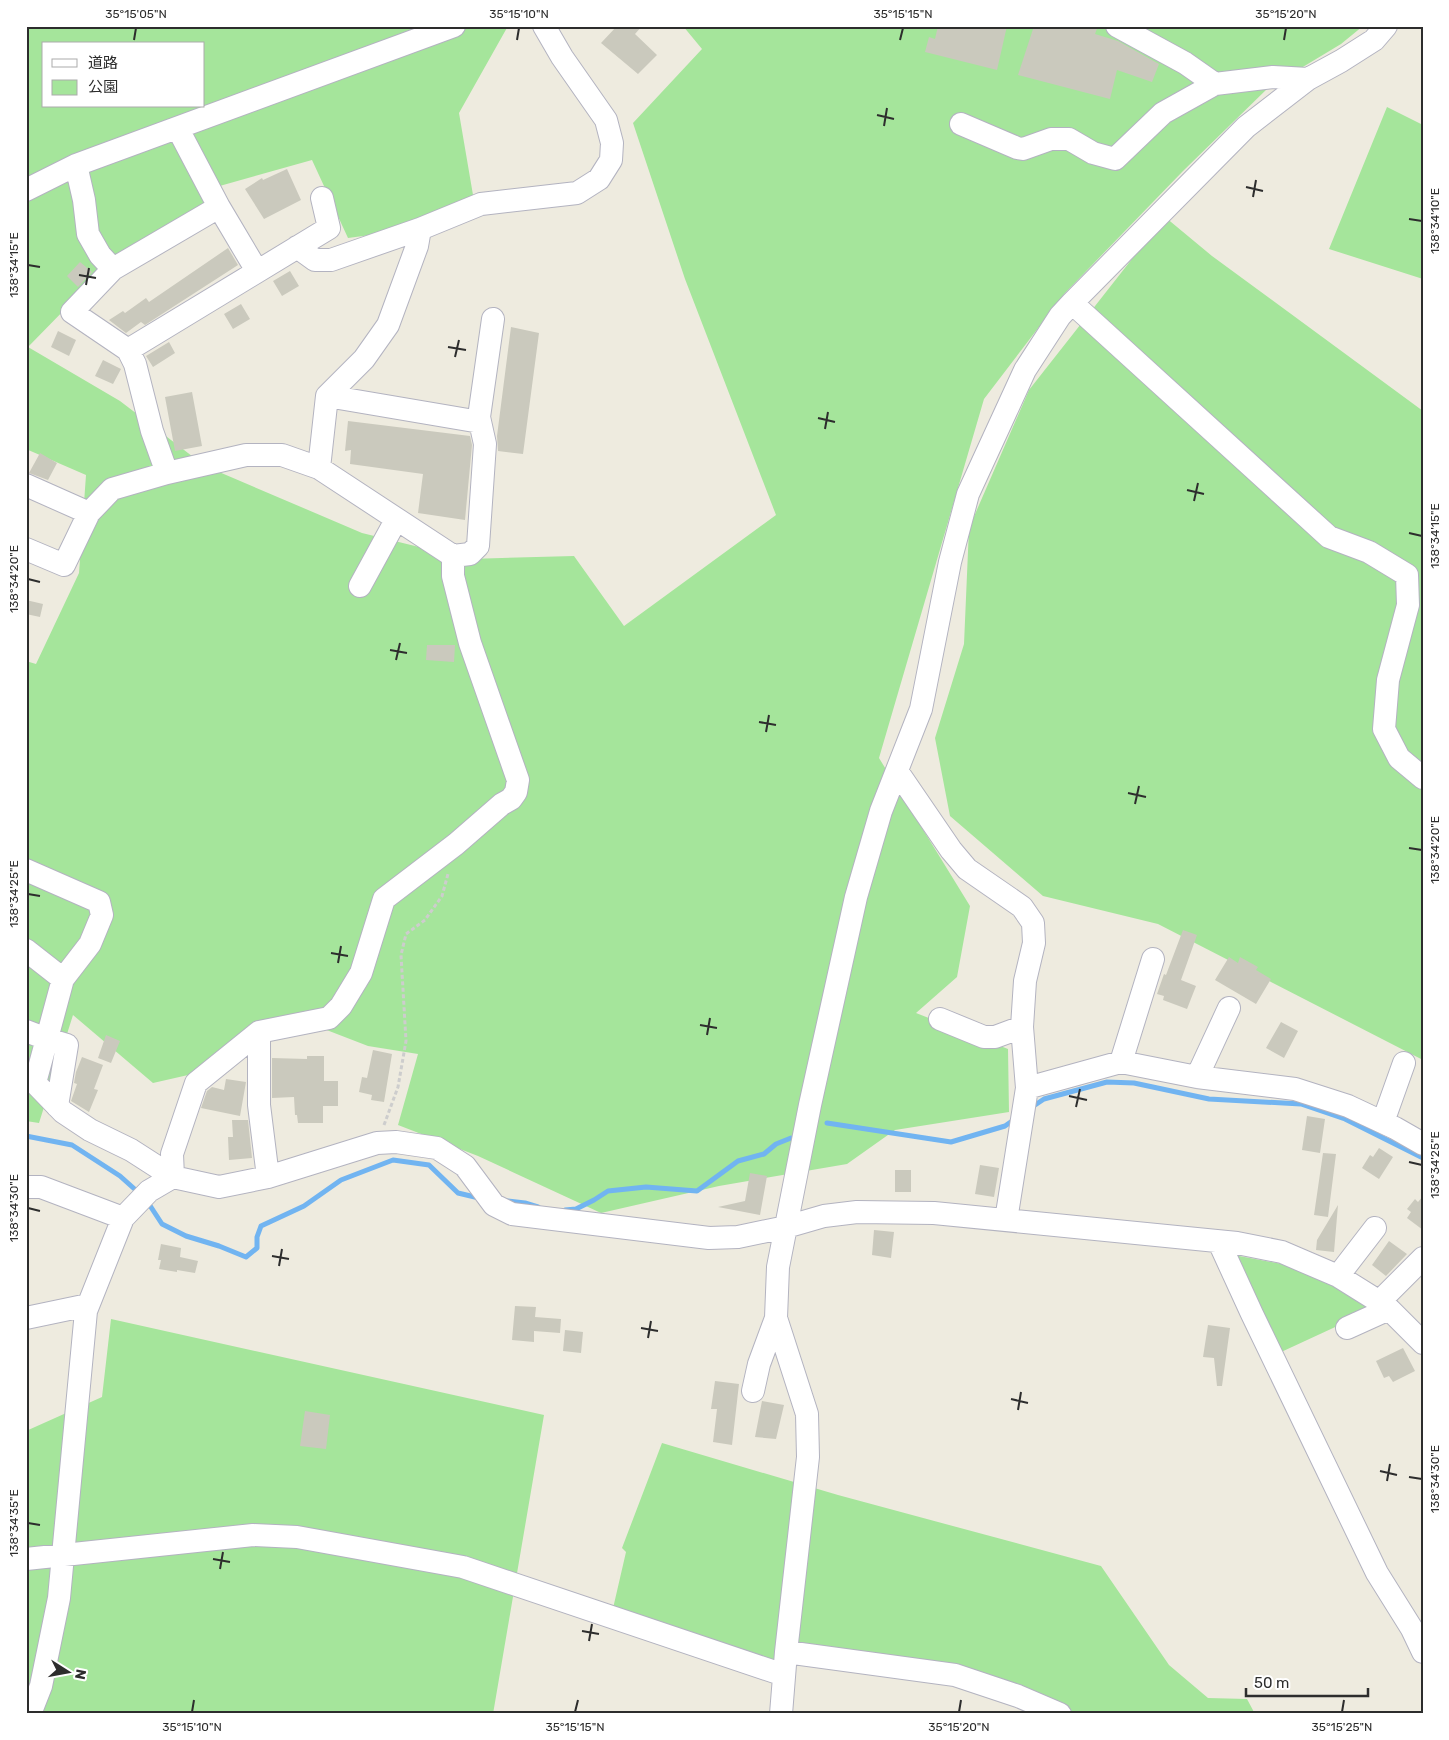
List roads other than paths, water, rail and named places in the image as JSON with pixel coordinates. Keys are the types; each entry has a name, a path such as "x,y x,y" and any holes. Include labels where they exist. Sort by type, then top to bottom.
{"street":[{"path":"26,190 76,166 454,26"},
{"path":"297,247 315,260 331,260 420,230 481,204 577,193 599,179 610,160 612,143 606,120 562,57 544,26"},
{"path":"1117,26 1185,63 1214,84"},
{"path":"753,1391 759,1364 776,1318 778,1267 810,1105 856,897 881,811 921,709 950,562 968,494 1025,370 1060,316 1246,127 1308,79 1341,62 1374,40 1386,26"},
{"path":"961,124 1017,148 1023,149 1051,139 1069,139 1093,153 1115,159 1163,113 1214,84 1273,77 1308,79"},
{"path":"178,129 219,207 257,271"},
{"path":"76,166 84,200 88,234 100,255 113,269"},
{"path":"128,350 329,228 322,198"},
{"path":"167,473 152,432 135,364 128,350 72,312 113,269 219,207"},
{"path":"319,468 327,396 364,358 388,325 417,246 420,230"},
{"path":"1072,303 1329,537 1369,552 1407,576 1408,605 1388,680 1384,729 1399,758 1423,778"},
{"path":"26,549 64,565 89,513 112,489 167,473 246,455 282,455 319,468 453,556 470,554 478,546 485,444 479,417 493,318"},
{"path":"327,396 480,422"},
{"path":"26,485 89,513"},
{"path":"360,586 396,520"},
{"path":"172,1177 172,1154 196,1083 260,1032 329,1018 341,1006 361,973 384,899 456,844 516,792 518,780 470,644 454,576 453,556"},
{"path":"898,771 956,856 967,869 1022,907 1033,924 1034,943 1025,981 1022,1027 1027,1088 1006,1220"},
{"path":"26,870 99,902 102,915 90,944 63,979 35,1045 31,1085 63,1112 90,1130 131,1150 172,1177 219,1187 268,1177 377,1143 396,1142 437,1148 465,1166 494,1205 512,1214 709,1238 738,1238 824,1216 857,1212 934,1213 1237,1243 1282,1252 1338,1276 1384,1306 1423,1344"},
{"path":"26,950 63,979"},
{"path":"1121,1062 1153,959"},
{"path":"1198,1077 1229,1008"},
{"path":"940,1019 984,1037 995,1036 1022,1027"},
{"path":"260,1032 260,1105 268,1177"},
{"path":"35,1045 67,1045 57,1106"},
{"path":"1027,1088 1121,1062 1198,1077 1295,1089 1348,1106 1383,1122 1423,1144"},
{"path":"1383,1122 1404,1063"},
{"path":"30,1714 41,1686 58,1598 86,1311 123,1218 149,1191 172,1177"},
{"path":"26,1187 41,1187 123,1218"},
{"path":"1338,1276 1375,1228"},
{"path":"1220,1242 1252,1314 1377,1574 1412,1629 1423,1652"},
{"path":"1346,1328 1384,1306 1423,1258"},
{"path":"26,1318 88,1305"},
{"path":"776,1318 807,1414 808,1457 786,1652 781,1714"},
{"path":"26,1559 253,1534 297,1536 463,1567 784,1675"},
{"path":"786,1652 954,1674 1018,1696 1060,1714"}],"waterway":[{"path":"1032,1107 1044,1099 1107,1082 1134,1083 1209,1099 1301,1104 1345,1119 1423,1158"},
{"path":"827,1123 951,1142 1005,1126 1015,1119"},
{"path":"26,1136 72,1145 120,1176 139,1193"},
{"path":"565,1210 576,1209 608,1191 646,1187 697,1191 738,1161 764,1154 776,1144 791,1138"},
{"path":"147,1201 162,1224 186,1236 246,1257 257,1248 257,1237 261,1226 304,1206 341,1180 393,1160 429,1165 458,1193 479,1198"},
{"path":"507,1201 538,1207"}]}
